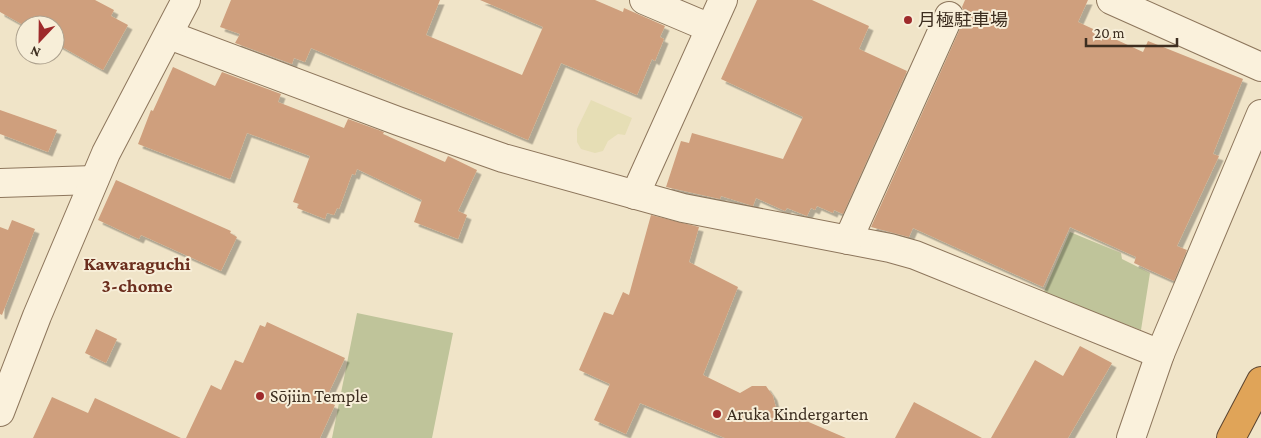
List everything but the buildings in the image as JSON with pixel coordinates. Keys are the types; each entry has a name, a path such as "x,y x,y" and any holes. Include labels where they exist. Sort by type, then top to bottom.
{"highway":[{"path":"1231,438 1261,381"}],"street":[{"path":"0,412 37,316 106,153 186,0"},
{"path":"644,0 710,28"},
{"path":"635,195 723,0"},
{"path":"1111,0 1261,67"},
{"path":"848,240 952,8"},
{"path":"169,35 485,152 683,208 915,255 1160,354"},
{"path":"1131,438 1160,354 1261,114"},
{"path":"0,183 94,180"}],"shaded area":[{"path":"591,100 632,118 625,135 618,134 608,141 603,151 595,153 581,149 577,142 577,129"}],"green space":[{"path":"1070,232 1121,253 1122,259 1150,273 1141,330 1043,294"},
{"path":"357,313 453,333 432,438 332,438"}],"place":[{"name":"月極駐車場","path":"908,20"},
{"name":"Sōjiin Temple","path":"260,396"},
{"name":"Aruka Kindergarten","path":"717,414"}],"district":[{"name":"Kawaraguchi 3-chome","path":"137,274"}]}
